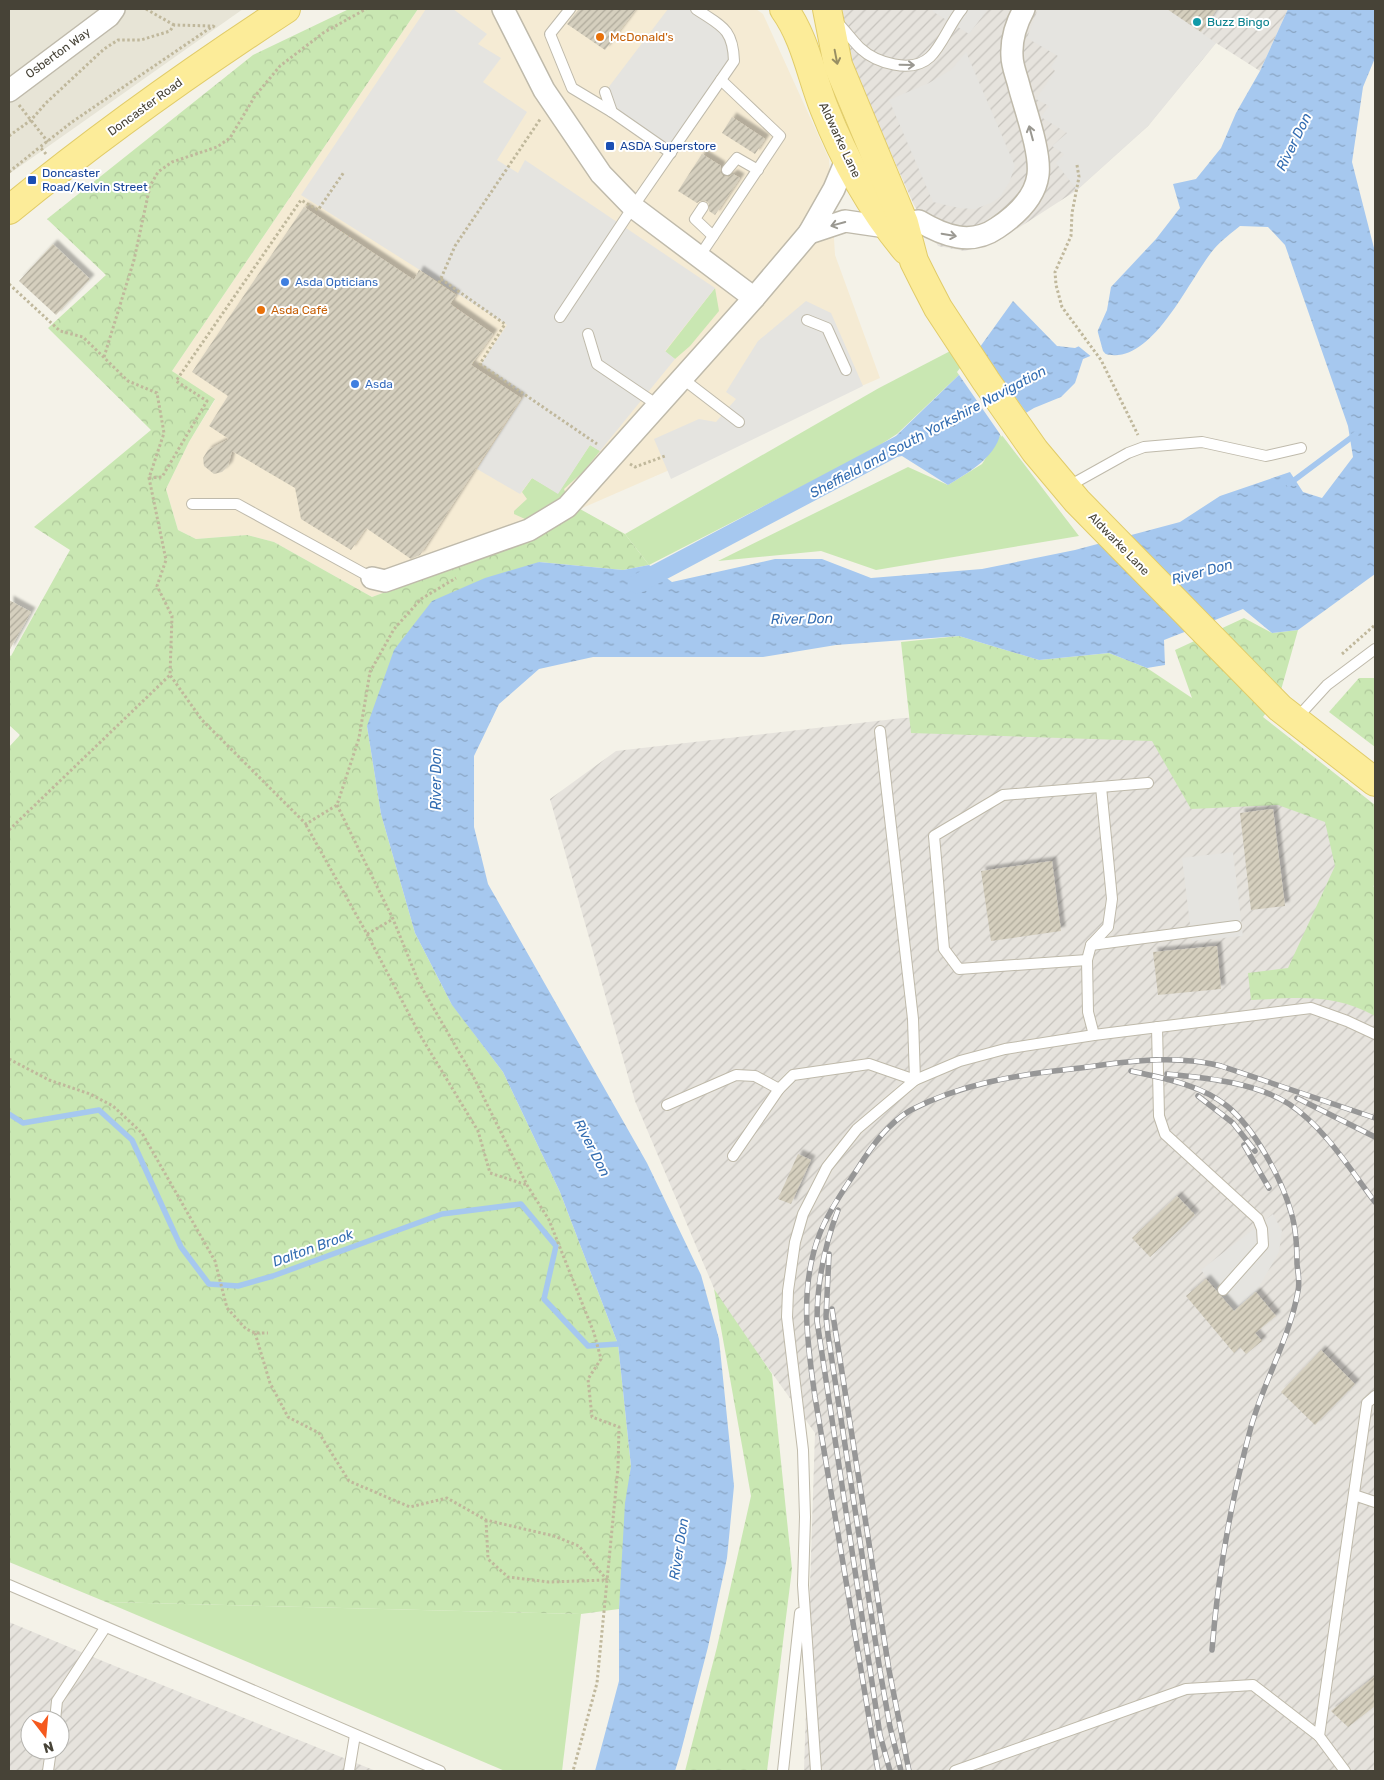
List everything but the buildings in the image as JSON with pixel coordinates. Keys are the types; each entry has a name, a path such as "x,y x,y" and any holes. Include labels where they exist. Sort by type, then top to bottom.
{"main road":[{"name":"Doncaster Road","path":"9,210 77,156 236,42 286,9"},
{"name":"Aldwarke Lane","path":"784,9 802,44 824,108 847,158 895,225 938,308 1035,451 1072,494 1287,714 1375,782"},
{"name":"Aldwarke Lane","path":"827,9 838,65 895,225"}],"street":[{"path":"503,9 544,90 601,174 633,207 754,298"},
{"path":"809,233 845,221 895,225 920,221 941,234 961,237 986,236 1009,220 1026,204 1038,176 1036,156 1012,57 1017,22 1024,9"},
{"name":"Osberton Way","path":"12,95 112,12"},
{"path":"372,578 385,581 529,530 567,507 683,379 809,233 834,189 847,158"}],"lane":[{"path":"570,9 550,34 572,88 612,112 671,153"},
{"path":"560,317 734,61 734,48 727,30 696,9"},
{"path":"827,9 860,48 875,58 894,65 915,65 930,57 951,22 962,9"},
{"path":"699,257 780,136 721,80"},
{"path":"605,92 612,112"},
{"path":"727,170 737,158 758,170"},
{"path":"703,207 695,219 713,236"},
{"path":"806,320 827,328 846,370"},
{"path":"588,334 597,364 659,406"},
{"path":"683,379 739,422"},
{"path":"1072,494 1128,452 1144,447 1202,442 1266,456 1301,448"},
{"path":"192,504 236,504 372,578"},
{"path":"1287,714 1375,649"},
{"path":"880,731 914,1019 915,1080"},
{"path":"1087,960 959,969 944,949 934,836 1003,795 1148,783"},
{"path":"1094,1035 1088,1012 1087,960 1091,945 1108,927 1112,899 1101,787"},
{"path":"1091,945 1236,926"},
{"path":"783,1771 803,1585 805,1517 803,1450 787,1317 788,1291 795,1242 803,1214 827,1167 857,1129 915,1080 960,1061 1005,1050 1094,1035 1311,1008 1348,1021 1375,1034"},
{"path":"1157,1027 1159,1116 1165,1134 1258,1219 1262,1229 1263,1245 1223,1290"},
{"path":"733,1156 779,1089 793,1075 869,1064 915,1080"},
{"path":"668,1105 736,1075 755,1076 779,1089"},
{"path":"1319,1736 1367,1403 1375,1396"},
{"path":"1354,1495 1375,1502"},
{"path":"9,1585 440,1771"},
{"path":"803,1585 816,1771"},
{"path":"56,1710 57,1701 105,1628"},
{"path":"954,1771 1186,1689 1253,1685 1319,1736 1345,1771"},
{"path":"349,1771 356,1735"}],"path":[{"path":"146,9 174,25 213,26"},
{"path":"104,357 134,260 150,186 158,172 172,162 217,147 230,138 255,96 280,66 323,33 366,9"},
{"path":"9,136 30,120 46,102 104,48 118,40 141,40 156,36 170,31 174,25"},
{"path":"12,95 48,142"},
{"path":"557,109 541,117 454,246 440,281 505,324 480,364 635,467 665,456"},
{"path":"9,172 40,147"},
{"path":"1077,165 1079,177 1072,213 1071,236 1055,272 1056,285 1062,307 1086,337 1112,378 1144,447"},
{"path":"149,478 162,477 207,401 176,381 301,200 318,210 344,172"},
{"path":"9,284 60,332 83,337 128,381 156,393 164,433 149,478 166,560 156,586 172,616 170,675 202,720 306,824 420,1035 478,1130 490,1173 527,1185"},
{"path":"306,824 337,805 359,738 370,672 394,628 421,599 463,574"},
{"path":"9,830 170,675"},
{"path":"337,805 393,919 419,984 474,1078 527,1185 549,1220 594,1333 601,1360 588,1380 592,1417 619,1427 618,1468 597,1682 573,1771"},
{"path":"367,934 393,919"},
{"path":"9,1059 49,1080 90,1094 113,1106 142,1133 215,1261 227,1308 246,1329 254,1332 268,1333"},
{"path":"254,1332 270,1383 288,1417 319,1433 349,1481 410,1506 447,1498 486,1520 554,1536 579,1546 607,1580"},
{"path":"486,1520 488,1559 508,1576 549,1582 607,1580"}],"shaded area":[{"path":"9,9 243,9 9,174"},
{"path":"418,9 756,9 763,14 829,159 835,255 880,378 580,509 537,535 372,597 274,542 247,535 196,539 178,530 166,489 189,442 215,400 172,371"},
{"path":"426,9 453,9 487,34 478,44 501,58 483,82 527,112 497,160 518,173 525,160 715,288 665,351 675,359 600,451 590,445 558,494 532,478 520,494 477,469 524,396 481,364 507,325 301,195"},
{"path":"668,9 696,9 727,30 734,61 671,153 612,112 605,92"},
{"path":"838,9 1288,9 1260,71 1216,43 1148,126 1077,190 998,241 965,251 938,246 914,205 849,59"},
{"path":"934,9 988,9 969,34 932,11"},
{"path":"1038,9 1167,9 1216,43 1148,126 1077,190 1056,163 1064,154 1052,146 1067,133 1041,117 1049,106 1036,99 1055,71 1051,67 1058,56 1027,38"},
{"path":"966,52 1015,166 1009,183 1000,197 991,203 975,209 959,208 933,202 889,100 929,83 951,70"},
{"path":"806,301 831,313 863,386 671,479 654,439 699,419 716,422 736,399 726,392 758,341"},
{"path":"1131,712 1375,805 1375,1771 804,1771 815,1433 718,1298 635,1101 550,799 616,751 903,718"},
{"path":"1233,852 1243,936 1192,941 1182,858"},
{"path":"1273,1214 1282,1231 1279,1252 1256,1292 1234,1311 1201,1270"},
{"path":"9,1622 105,1662 376,1771 9,1771"}],"green space":[{"path":"349,9 418,9 172,371 215,399 189,442 166,489 178,530 196,539 247,535 274,542 372,597 537,535 580,509 625,534 649,565 623,570 539,562 367,726 381,814 415,933 451,1003 503,1072 560,1192 618,1344 631,1466 619,1609 581,1614 106,1602 9,1562 9,747 20,735 9,725 9,655 11,656 70,550 34,527 151,430 48,328 106,275 47,219 253,55"},
{"path":"715,288 719,311 690,346 675,359 665,352"},
{"path":"958,347 962,372 897,434 869,452 649,565 625,534 879,388"},
{"path":"1001,434 1079,536 876,570 821,551 718,561 908,467 948,485 982,464"},
{"path":"590,445 600,451 583,472 564,489 566,494 525,519 514,514 514,511 527,499 522,492 532,478 558,493"},
{"path":"1244,618 1272,633 1298,630 1281,690 1263,717 1375,805 1375,885 1373,886 1375,888 1375,1016 1360,1009 1329,1000 1299,998 1251,1000 1248,973 1288,968 1335,866 1325,822 1278,805 1191,809 1152,741 911,733 901,642 959,636 1039,660 1109,653 1147,668 1192,698 1175,650"},
{"path":"1359,678 1375,678 1375,747 1329,712"},
{"path":"714,1289 772,1374 792,1569 767,1771 685,1771 717,1647 751,1496"},
{"path":"106,1602 581,1614 562,1771 505,1771"}],"water":[{"name":"River Don","path":"1288,9 1375,9 1375,58 1363,87 1352,162 1375,252 1375,574 1298,630 1272,633 1243,609 1164,640 1165,665 1147,668 1109,653 1039,660 959,636 836,645 763,657 593,657 539,669 499,704 474,756 474,827 488,884 647,1163 701,1275 719,1339 734,1486 727,1558 708,1647 680,1755 675,1771 595,1771 619,1681 619,1609 625,1503 631,1466 618,1344 560,1192 503,1072 452,1005 415,933 381,814 367,726 394,650 432,601 485,578 539,562 623,570 649,565 672,582 775,559 822,559 871,578 982,569 1075,550 1180,522 1220,496 1290,472 1303,492 1322,498 1353,457 1348,426 1285,245 1268,227 1240,226 1233,231 1214,249 1166,320 1151,337 1135,350 1118,355 1100,352 1083,359 1075,383 1061,397 1034,408 1001,428 995,447 989,455 973,469 948,485 902,456 890,458 885,449 962,372 1013,301 1057,346 1075,348 1094,339 1107,310 1111,287 1156,239 1180,208 1173,184 1196,179 1221,148 1236,113 1260,71"}],"pier":[{"path":"1097,329 1103,351 1110,359 1100,355 1093,358 1077,345 1092,337"},
{"path":"978,345 1028,415 1003,429 1002,437 957,372"}],"waterway":[{"path":"1289,484 1356,434"},
{"name":"Sheffield and South Yorkshire Navigation","path":"637,584 909,440"},
{"name":"Dalton Brook","path":"9,1114 23,1123 99,1110 132,1140 181,1247 209,1284 238,1286 273,1276 442,1214 521,1204 556,1246 544,1299 588,1346 618,1344"}],"railway":[{"path":"878,1771 815,1397 809,1356 807,1314 809,1273 820,1233 838,1199 875,1143 903,1115 949,1093 989,1082 1030,1074 1146,1060 1184,1060 1221,1066 1375,1118"},
{"path":"1131,1071 1194,1088 1217,1099 1237,1115 1265,1154 1281,1184 1293,1218 1295,1231 1298,1291 1289,1325 1256,1410 1244,1454 1231,1510 1222,1565 1212,1650"},
{"path":"1167,1074 1230,1082 1261,1091 1289,1104 1325,1137 1375,1202"},
{"path":"1198,1096 1233,1123 1255,1151"},
{"path":"1297,1098 1375,1137"},
{"path":"1244,1145 1269,1188"},
{"path":"838,1210 822,1265 818,1292 817,1321 880,1735 890,1771"},
{"path":"829,1254 826,1317 828,1335 880,1671 890,1727 901,1771"},
{"path":"832,1309 889,1670 909,1771"}],"place":[{"name":"Buzz Bingo","path":"1197,22"},
{"name":"McDonald's","path":"600,37"},
{"name":"ASDA Superstore","path":"610,146"},
{"name":"Doncaster Road/Kelvin Street","path":"32,180"},
{"name":"Asda Opticians","path":"285,282"},
{"name":"Asda Café","path":"261,310"},
{"name":"Asda","path":"355,384"}]}
